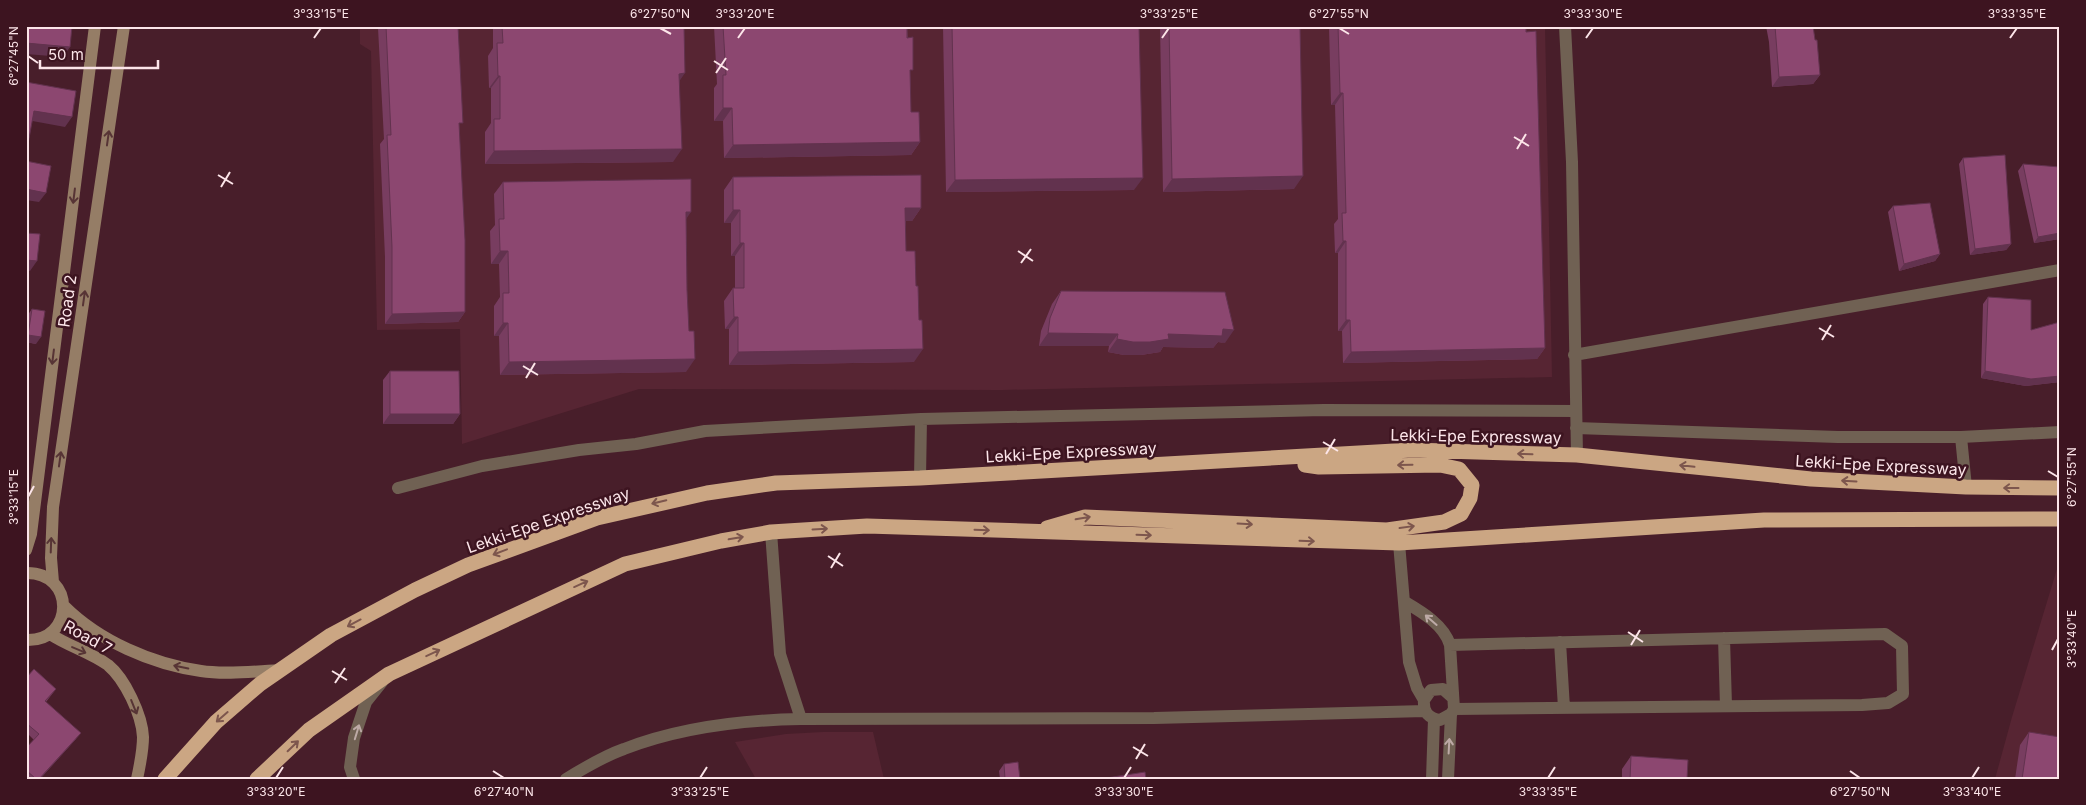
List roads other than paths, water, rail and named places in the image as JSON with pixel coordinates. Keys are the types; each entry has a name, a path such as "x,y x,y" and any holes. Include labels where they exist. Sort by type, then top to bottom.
{"highway":[{"name":"Lekki-Epe Expressway","path":"165,779 216,722 260,684 331,635 415,590 468,565 597,518 707,493 776,483 920,478 1412,450 1576,455 1811,479 1966,487 2060,488"},
{"path":"1036,532 1085,516 1387,530 1444,522 1461,514 1470,498 1472,485 1459,469 1440,465 1319,467 1275,459"},
{"path":"257,779 309,730 389,674 625,564 721,541 771,532 867,526 1399,544 1764,520 2060,519"}],"street":[{"name":"Road 2","path":"26,550 31,534 96,26"},
{"name":"Road 2","path":"53,582 51,558 53,507 124,26"},
{"path":"1565,26 1572,162 1576,455"},
{"path":"1574,355 2060,270"},
{"path":"398,488 482,466 579,450 636,444 705,431 921,419 1324,410 1576,411"},
{"path":"920,478 921,419"},
{"path":"1576,428 1838,436 1961,437 2060,432"},
{"path":"1961,437 1966,487"},
{"path":"771,532 780,654 801,719"},
{"path":"1399,544 1409,662 1417,688 1428,710 1440,720 1452,707 1564,708 1862,705 1888,703 1903,694 1902,646 1885,634 1450,645"},
{"path":"26,573 44,576 53,582 63,597 64,606 63,615 58,626 50,634 40,639 26,640"},
{"path":"1405,602 1434,623 1447,636 1450,645 1452,707 1448,779"},
{"name":"Road 7","path":"64,606 79,621 109,639 140,654 171,665 203,671 282,670"},
{"name":"Road 7","path":"50,634 67,645 109,666 126,688 136,711 143,735 141,762 137,779"},
{"path":"1724,638 1726,706"},
{"path":"1560,642 1564,708"},
{"path":"354,779 350,767 354,738 366,702 389,674"},
{"path":"1432,779 1428,710 1431,690 1443,689 1452,707"},
{"path":"566,779 623,749 659,738 756,719 1135,718 1428,710"}]}
